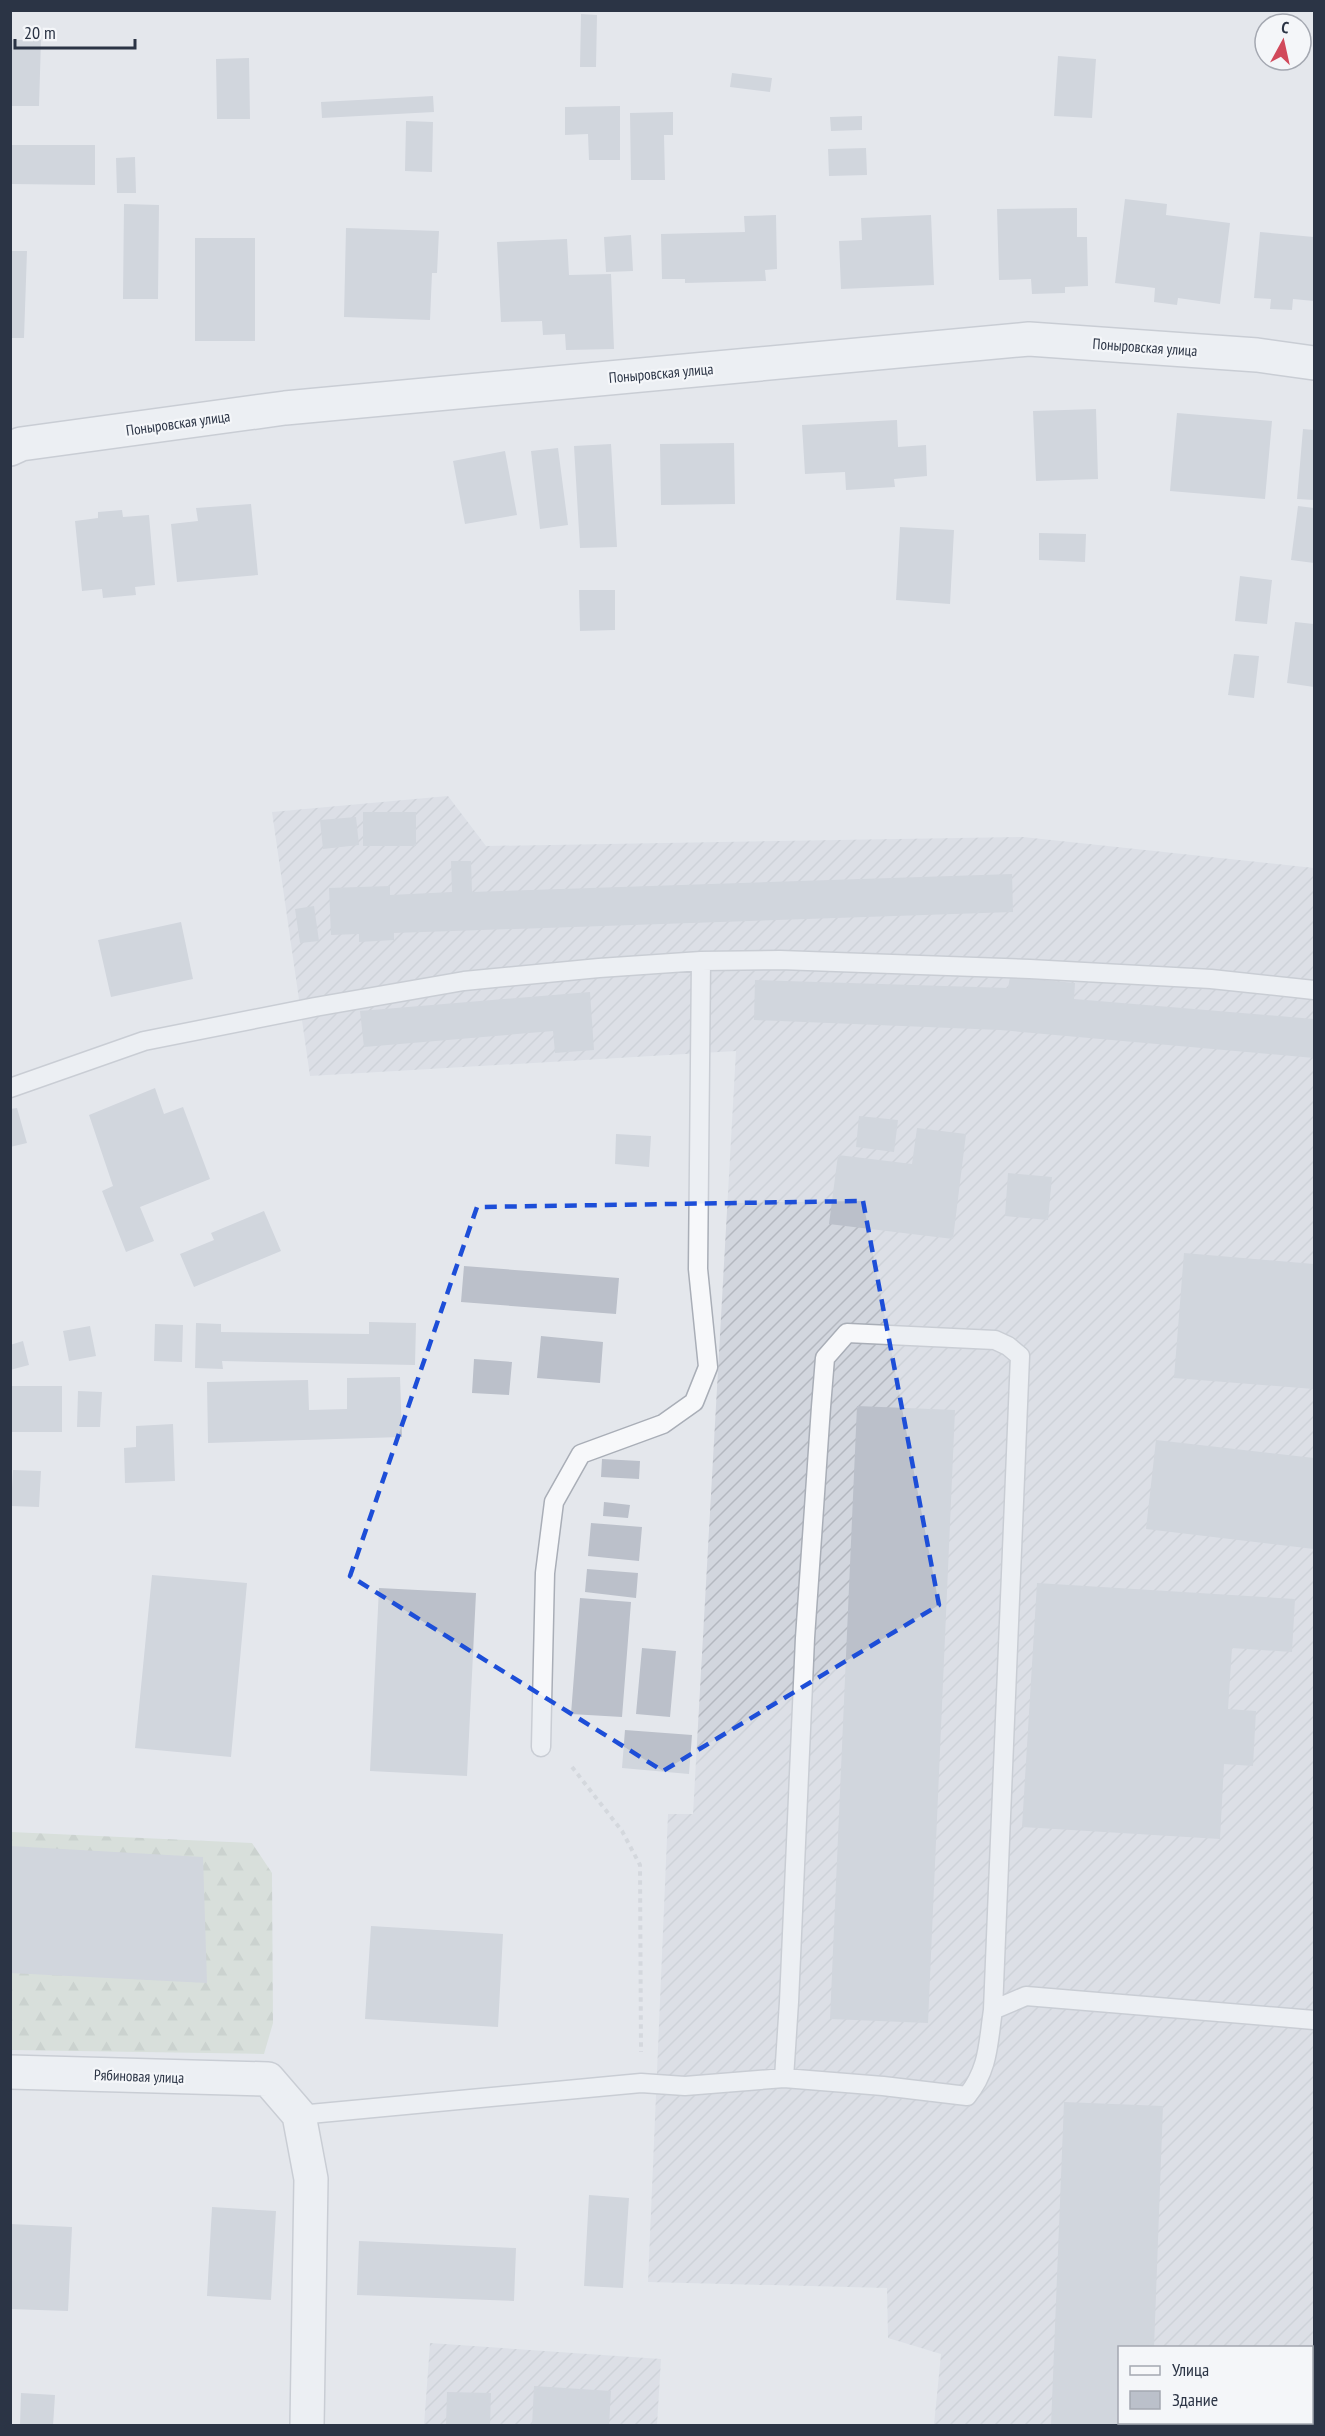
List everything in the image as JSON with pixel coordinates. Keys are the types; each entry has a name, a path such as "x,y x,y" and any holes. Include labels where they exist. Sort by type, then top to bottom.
{"street":[{"name":"Поныровская улица","path":"10,449 21,444 285,408 1029,339 1257,356 1314,363"},
{"name":"Рябиновая улица","path":"10,2072 268,2079 299,2115"},
{"path":"299,2115 311,2179 308,2426"}],"lane":[{"path":"10,1088 144,1041 315,1006 464,981 701,961 780,960 1030,969 1211,980 1314,990"},
{"path":"541,1747 545,1573 554,1502 581,1454 663,1424 694,1402 708,1367 699,1269 701,961"},
{"path":"299,2115 641,2083 684,2086 784,2078 967,2096 979,2082 985,2067 993,2010 1020,1356 1008,1346 995,1340 848,1333 825,1358 805,1638 784,2078"},
{"path":"993,2010 1026,1996 1314,2020"}],"path":[{"path":"572,1767 622,1831 640,1866 641,2083"}],"highlighted area":[{"path":"863,1201 939,1605 663,1771 350,1576 477,1207"}],"shaded area":[{"path":"448,796 486,846 1023,837 1314,868 1314,2425 934,2425 941,2354 888,2338 887,2288 648,2282 668,1814 693,1814 736,1051 310,1076 272,812"},
{"path":"430,2343 661,2359 657,2425 424,2426"}],"green space":[{"path":"11,1832 252,1843 272,1873 273,2023 264,2054 11,2050"}],"building":[{"path":"581,14 597,15 596,67 580,67"},
{"path":"10,40 41,40 39,106 10,106"},
{"path":"1058,56 1096,59 1092,118 1054,116"},
{"path":"249,58 250,119 217,119 216,59"},
{"path":"732,73 772,78 770,92 730,87"},
{"path":"433,96 434,112 322,118 321,102"},
{"path":"620,106 620,160 589,160 588,134 565,135 565,107"},
{"path":"673,112 673,135 664,135 665,180 631,180 630,113"},
{"path":"862,116 862,130 831,131 830,117"},
{"path":"406,121 433,122 432,172 405,171"},
{"path":"10,145 95,145 95,185 10,184"},
{"path":"866,148 867,175 829,176 828,149"},
{"path":"135,157 136,193 117,193 116,158"},
{"path":"1125,199 1167,204 1166,215 1230,223 1220,304 1178,298 1177,305 1154,302 1155,288 1115,283"},
{"path":"124,204 159,205 158,299 123,299"},
{"path":"1077,208 1077,237 1087,237 1088,286 1065,287 1065,293 1032,294 1031,279 999,280 997,209"},
{"path":"776,215 777,269 765,270 766,281 685,283 685,279 662,279 661,234 745,232 744,216"},
{"path":"931,215 934,285 841,289 839,241 862,240 861,218"},
{"path":"346,228 439,231 437,273 432,273 430,320 344,317"},
{"path":"1260,232 1314,237 1314,301 1293,299 1292,310 1270,309 1271,299 1254,298"},
{"path":"631,235 633,271 606,272 604,237"},
{"path":"195,238 255,238 255,341 195,341"},
{"path":"567,239 569,275 611,274 614,349 566,350 565,334 543,335 542,321 501,322 497,242"},
{"path":"10,251 27,251 24,338 10,338"},
{"path":"1096,409 1098,479 1036,481 1033,411"},
{"path":"1177,413 1272,421 1265,499 1170,491"},
{"path":"897,420 898,447 926,445 927,476 894,479 895,487 846,490 845,472 805,474 802,425"},
{"path":"1303,429 1314,430 1314,500 1297,499"},
{"path":"734,443 735,504 661,505 660,444"},
{"path":"611,444 617,547 580,548 574,446"},
{"path":"558,448 568,525 540,529 531,451"},
{"path":"505,451 517,515 465,524 453,461"},
{"path":"251,504 258,575 177,582 171,524 198,521 196,508"},
{"path":"1298,506 1314,508 1314,563 1291,560"},
{"path":"122,510 123,517 149,515 155,585 135,587 136,595 103,598 102,589 82,591 75,521 98,518 98,512"},
{"path":"900,527 954,530 950,604 896,600"},
{"path":"1039,533 1086,534 1085,562 1039,560"},
{"path":"1240,576 1272,580 1267,624 1235,621"},
{"path":"579,590 615,590 615,630 580,631"},
{"path":"1295,622 1314,624 1314,687 1287,683"},
{"path":"1234,654 1259,656 1254,698 1228,695"},
{"path":"363,812 416,812 416,846 363,846"},
{"path":"356,817 359,845 323,849 320,820"},
{"path":"451,861 471,861 472,892 1012,874 1013,912 394,933 394,940 359,942 359,934 331,935 329,888 390,886 390,895 452,892"},
{"path":"314,906 319,941 300,943 295,909"},
{"path":"181,922 193,979 111,997 98,940"},
{"path":"1010,977 1075,983 1074,999 1314,1019 1314,1058 1000,1030 754,1020 755,980 1008,988"},
{"path":"590,992 594,1050 555,1053 553,1031 364,1047 360,1011"},
{"path":"155,1088 164,1114 183,1107 210,1179 140,1207 154,1241 126,1252 102,1191 113,1186 89,1115"},
{"path":"17,1108 27,1143 10,1147 10,1109"},
{"path":"859,1116 898,1120 894,1152 856,1147"},
{"path":"917,1128 966,1134 953,1239 829,1224 838,1155 912,1164"},
{"path":"616,1134 651,1136 649,1167 615,1164"},
{"path":"1008,1173 1052,1177 1048,1220 1005,1216"},
{"path":"264,1211 281,1251 194,1287 180,1254 214,1240 211,1233"},
{"path":"1184,1253 1314,1264 1314,1389 1174,1378"},
{"path":"464,1266 619,1278 616,1314 461,1302"},
{"path":"369,1322 416,1323 415,1365 222,1361 223,1369 195,1368 196,1323 221,1324 221,1332 369,1334"},
{"path":"155,1324 183,1325 182,1362 154,1361"},
{"path":"90,1326 96,1356 69,1361 63,1331"},
{"path":"541,1336 603,1342 600,1383 537,1378"},
{"path":"23,1341 29,1365 10,1370 10,1345"},
{"path":"474,1359 512,1362 509,1395 472,1393"},
{"path":"400,1377 402,1437 208,1443 207,1382 308,1380 309,1410 347,1409 347,1378"},
{"path":"10,1386 62,1386 62,1432 10,1432"},
{"path":"78,1391 102,1392 100,1427 77,1427"},
{"path":"857,1406 955,1410 928,2023 830,2019"},
{"path":"173,1424 175,1481 125,1483 124,1448 136,1447 136,1426"},
{"path":"1156,1440 1314,1458 1314,1549 1146,1529"},
{"path":"602,1459 640,1461 639,1479 601,1477"},
{"path":"13,1470 41,1471 39,1507 11,1506"},
{"path":"604,1502 630,1505 628,1518 603,1516"},
{"path":"591,1523 642,1527 639,1561 588,1556"},
{"path":"587,1569 638,1573 636,1598 585,1592"},
{"path":"152,1575 247,1583 231,1757 135,1748"},
{"path":"1037,1583 1295,1599 1292,1652 1232,1648 1228,1709 1256,1711 1253,1766 1224,1764 1220,1839 1022,1827"},
{"path":"379,1588 476,1593 467,1776 370,1771"},
{"path":"580,1598 631,1602 622,1717 571,1714"},
{"path":"642,1648 676,1651 670,1717 636,1714"},
{"path":"625,1730 692,1735 689,1774 622,1768"},
{"path":"10,1846 203,1857 207,1983 10,1973"},
{"path":"371,1926 503,1934 498,2027 365,2019"},
{"path":"1064,2102 1163,2106 1154,2346 1118,2346 1118,2424 1151,2424 1151,2426 1051,2426"},
{"path":"589,2195 629,2198 623,2288 584,2286"},
{"path":"212,2207 276,2211 271,2300 207,2296"},
{"path":"10,2224 72,2227 68,2311 10,2309"},
{"path":"359,2241 516,2248 514,2301 357,2295"},
{"path":"534,2386 611,2391 609,2426 532,2426"},
{"path":"447,2392 491,2393 490,2426 446,2426"},
{"path":"21,2393 55,2395 53,2426 20,2426"}]}
